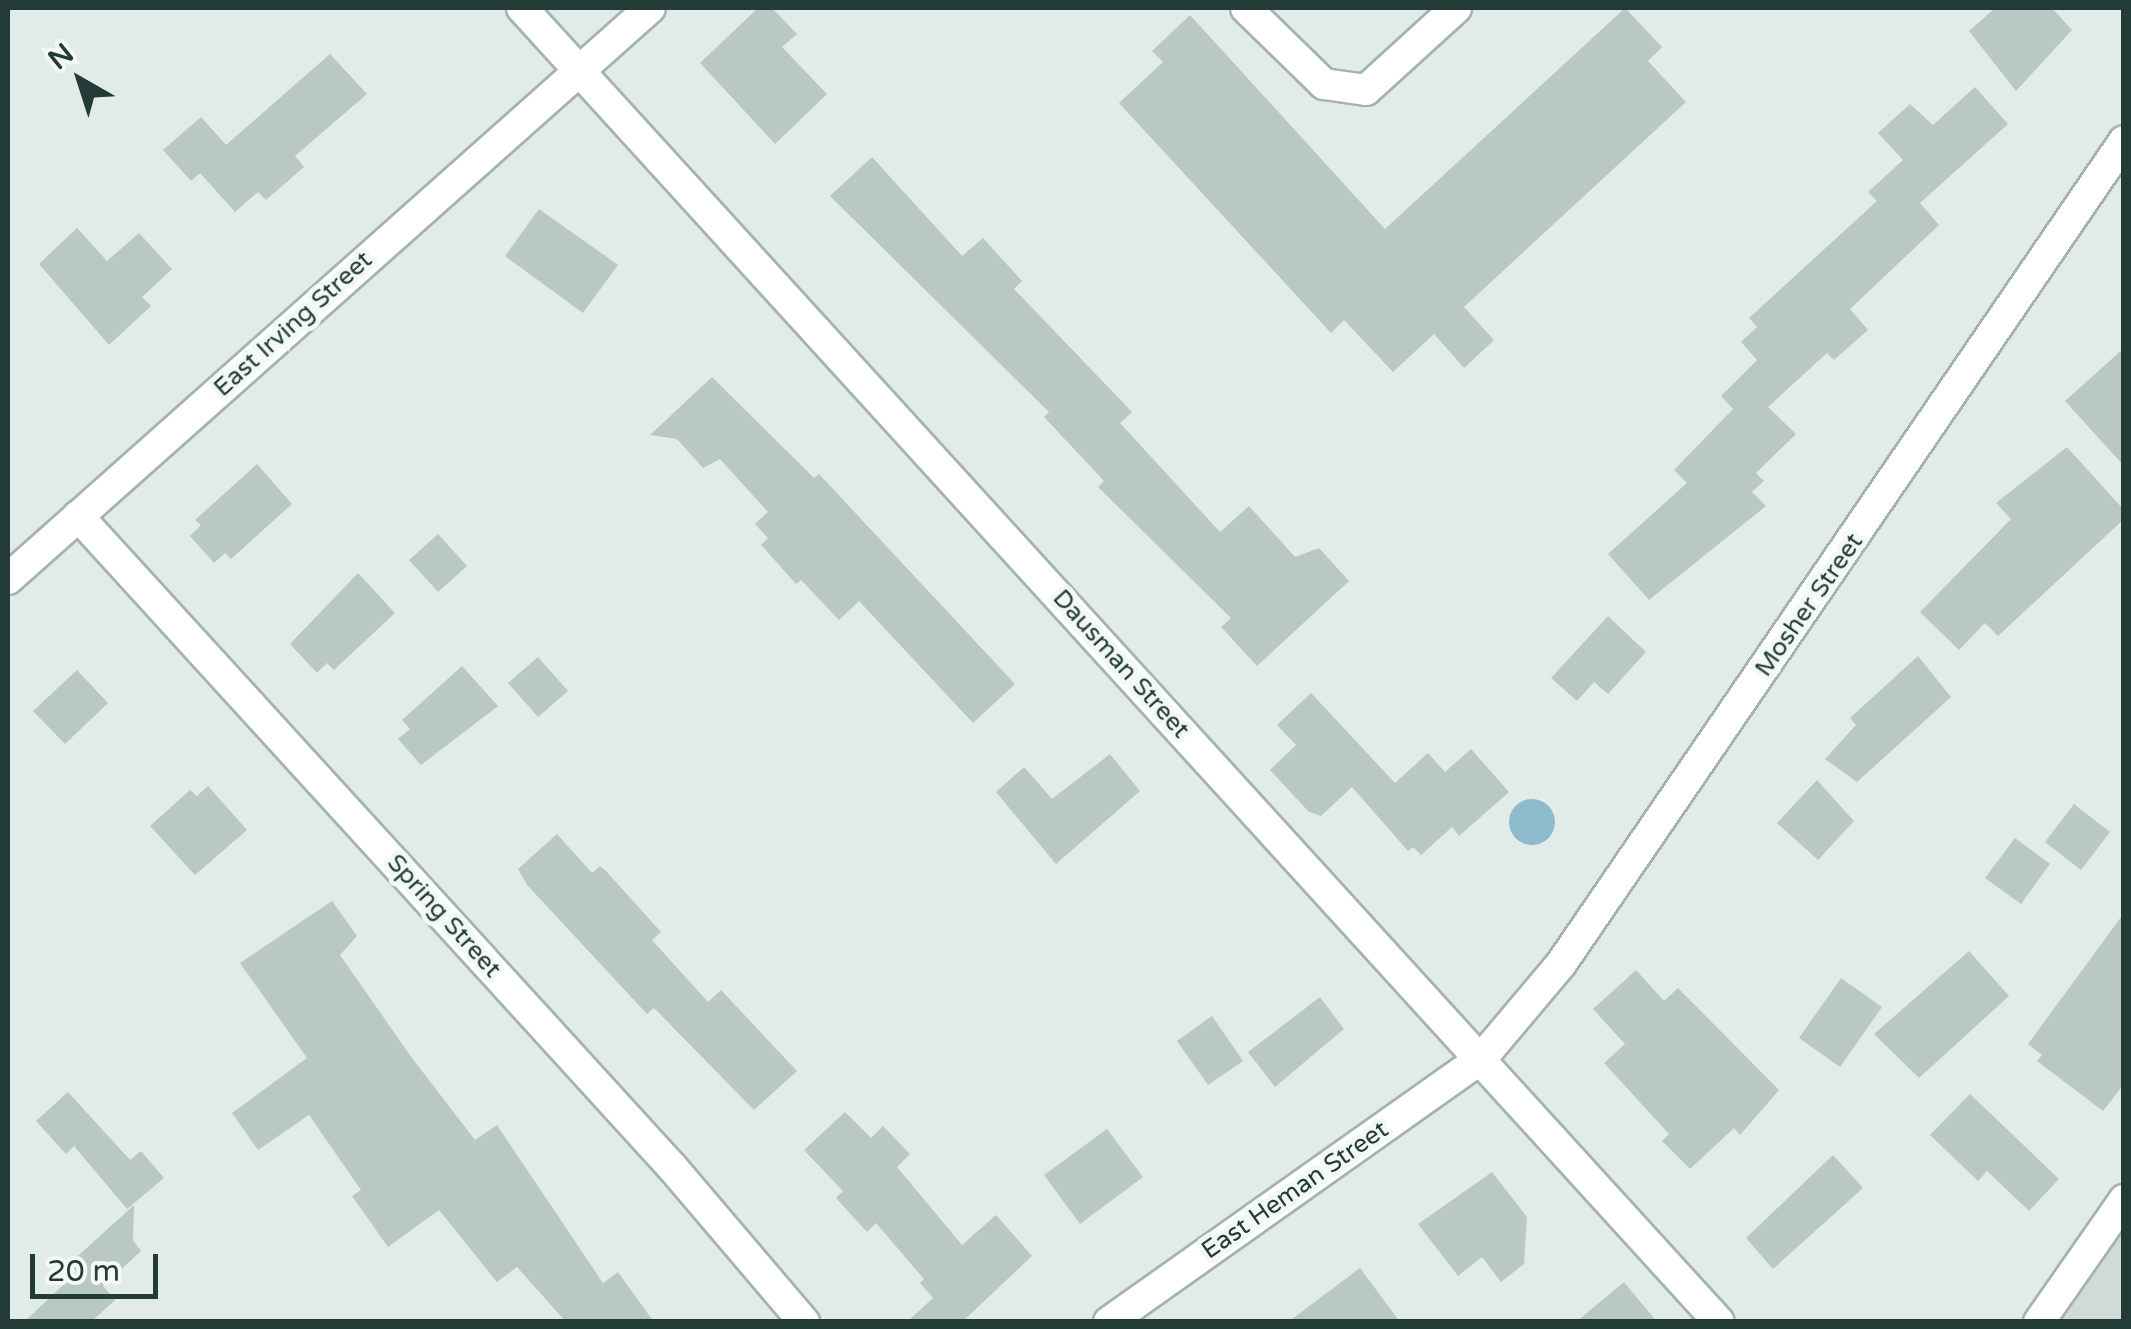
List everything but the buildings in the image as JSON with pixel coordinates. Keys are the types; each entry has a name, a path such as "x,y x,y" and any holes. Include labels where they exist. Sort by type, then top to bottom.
{"street":[{"name":"Dausman Street","path":"522,8 1719,1322"},
{"name":"East Irving Street","path":"8,580 650,8"},
{"path":"1261,12 1324,84 1366,90 1456,8"},
{"name":"Mosher Street","path":"1480,1059 1561,964 2124,141"},
{"name":"Spring Street","path":"78,516 672,1166 804,1322"},
{"name":"East Heman Street","path":"1109,1322 1480,1059"},
{"path":"2038,1322 2124,1200"}],"shaded area":[{"path":"2123,1200 2123,1321 2039,1322"}],"water":[{"path":"1532,799 1549,805 1555,822 1549,839 1532,845 1515,839 1509,822 1515,805"}]}
